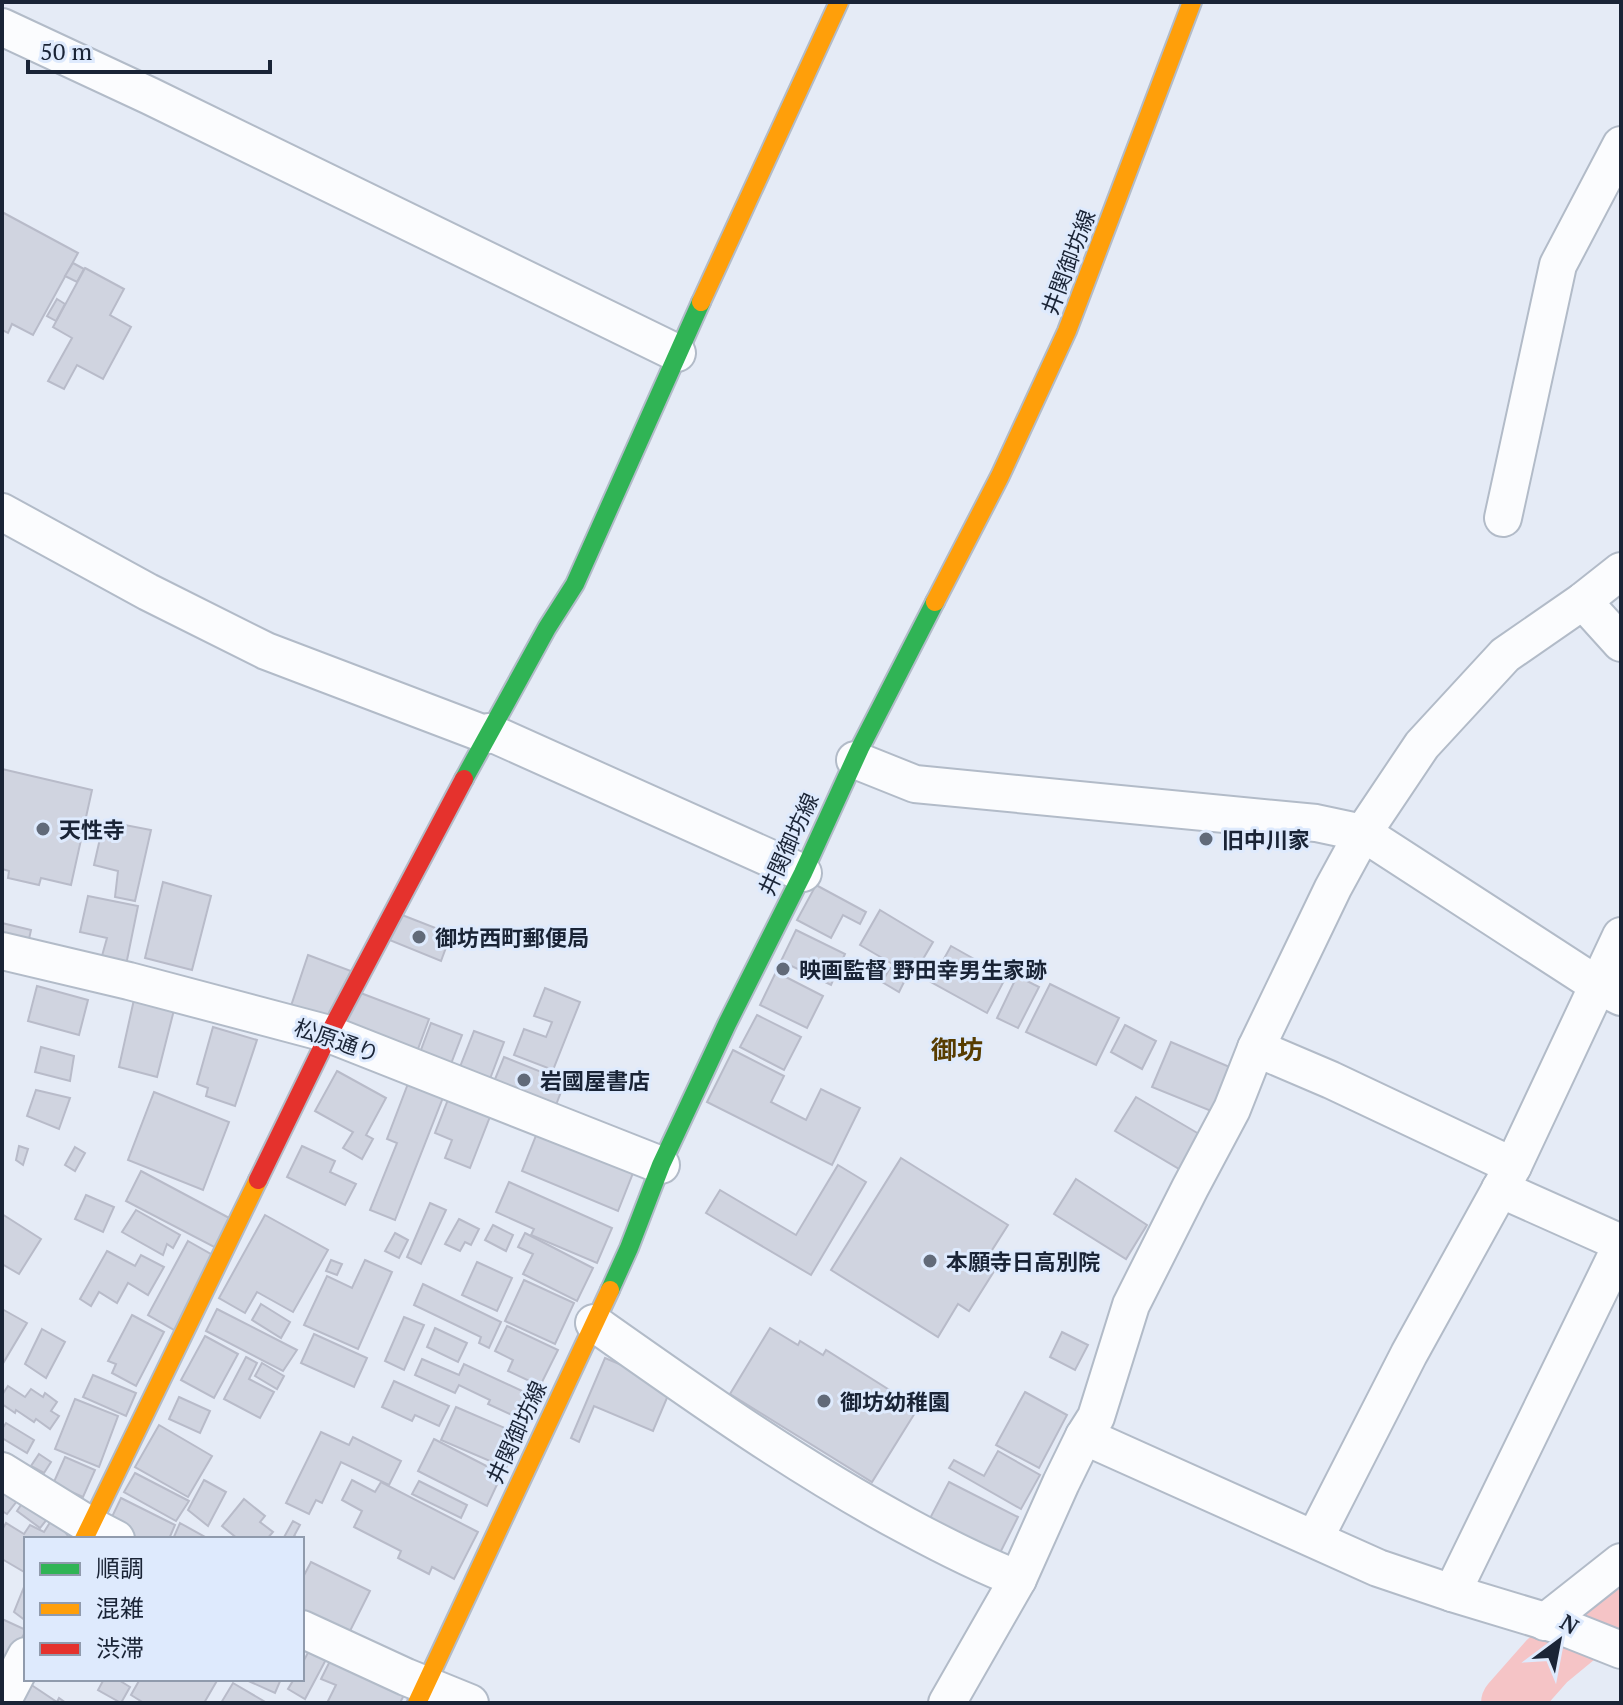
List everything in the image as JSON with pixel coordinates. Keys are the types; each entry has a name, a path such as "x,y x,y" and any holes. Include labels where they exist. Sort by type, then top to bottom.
{"main road":[{"path":"97,1535 329,1034 488,734 575,584 677,353 839,2"},
{"name":"井関御坊線","path":"421,1693 629,1248 661,1165 727,1024 803,873 855,760 1000,476 1067,331 1192,2"}],"street":[{"path":"2,27 677,353"},
{"path":"1503,518 1558,265 1621,145"},
{"path":"2,512 148,592 266,651 488,734 803,873"},
{"path":"947,1703 1018,1579 1084,1436 1096,1417 1131,1305 1232,1109 1256,1048 1363,833 1422,745 1505,655 1621,571"},
{"path":"1583,601 1621,643"},
{"path":"855,760 915,784 1316,823 1363,833 1610,992"},
{"path":"1315,1538 1409,1354 1610,992 1621,936"},
{"name":"松原通り","path":"2,951 329,1034 661,1165"},
{"path":"1256,1048 1331,1080 1621,1244 1452,1593"},
{"path":"594,1323 727,1417 856,1499 977,1563 1018,1579"},
{"path":"1084,1436 1378,1568 1612,1646"},
{"path":"2,1471 97,1535"},
{"path":"1551,1624 1621,1562"},
{"path":"304,1630 406,1677 421,1693 470,1703"},
{"path":"2,1702 24,1660"}],"building":[{"path":"2,212 78,253 33,335 12,324 8,333 2,330"},
{"path":"73,263 84,269 77,282 65,276"},
{"path":"85,268 124,289 110,315 131,327 103,379 77,365 64,389 48,381 72,338 53,327"},
{"path":"57,299 65,304 56,321 47,316"},
{"name":"天性寺","path":"2,769 92,790 71,885 41,878 39,885 8,878 9,871 2,869"},
{"path":"104,821 151,830 135,901 115,897 118,871 94,865"},
{"path":"163,882 211,896 192,970 145,958"},
{"path":"816,885 866,912 860,924 843,915 831,938 797,920"},
{"path":"88,896 138,906 125,970 100,963 107,938 80,932"},
{"path":"880,910 933,942 913,976 860,945"},
{"path":"397,913 451,934 441,961 387,939"},
{"path":"2,923 31,930 29,939 2,933"},
{"path":"796,930 845,954 831,985 781,961"},
{"path":"951,946 1006,977 987,1013 931,982"},
{"path":"308,955 351,971 325,1025 289,1012"},
{"path":"890,968 907,976 899,992 882,982"},
{"path":"776,972 823,996 807,1028 760,1005"},
{"path":"1017,976 1039,987 1018,1028 997,1018"},
{"path":"1050,984 1119,1018 1096,1065 1026,1032"},
{"path":"37,986 88,1000 79,1035 28,1021"},
{"path":"545,988 580,1002 553,1070 514,1055 524,1029 546,1037 552,1022 534,1016"},
{"path":"358,992 429,1019 415,1057 344,1029"},
{"path":"135,995 175,1006 157,1077 119,1067"},
{"path":"757,1015 801,1037 784,1070 740,1047"},
{"path":"431,1023 462,1035 449,1069 418,1058"},
{"path":"1125,1025 1156,1041 1142,1069 1111,1052"},
{"path":"213,1027 257,1040 235,1106 206,1096 208,1088 197,1084"},
{"path":"474,1031 504,1042 488,1084 458,1072"},
{"path":"1171,1042 1239,1071 1221,1115 1152,1087"},
{"path":"41,1047 74,1056 70,1081 35,1072"},
{"path":"733,1050 784,1076 771,1102 806,1120 821,1089 860,1108 832,1165 707,1102"},
{"name":"岩國屋書店","path":"504,1057 564,1084 554,1110 491,1089"},
{"path":"337,1071 386,1098 366,1135 373,1139 362,1159 343,1148 353,1132 315,1111"},
{"path":"409,1081 444,1095 395,1220 370,1210 397,1143 387,1139"},
{"path":"36,1090 70,1098 59,1129 27,1116"},
{"path":"154,1092 229,1122 203,1190 128,1160"},
{"path":"449,1097 491,1114 470,1168 445,1158 452,1140 435,1133"},
{"path":"1136,1097 1211,1141 1191,1176 1115,1131"},
{"path":"537,1133 633,1173 618,1211 522,1171"},
{"path":"19,1146 28,1149 23,1165 16,1160"},
{"path":"302,1146 335,1161 330,1172 356,1184 345,1205 287,1177"},
{"path":"75,1147 85,1153 75,1171 65,1165"},
{"path":"901,1158 1008,1225 987,1258 998,1265 969,1311 958,1304 938,1337 831,1270"},
{"path":"838,1165 866,1182 811,1275 706,1213 720,1190 796,1235"},
{"path":"141,1171 233,1220 218,1249 126,1201"},
{"path":"1076,1179 1147,1225 1126,1259 1054,1214"},
{"path":"509,1182 612,1228 597,1263 531,1235 534,1229 496,1212"},
{"path":"86,1195 114,1207 103,1232 75,1219"},
{"path":"430,1203 446,1210 421,1264 407,1257"},
{"path":"136,1210 180,1235 173,1248 167,1244 163,1255 122,1232"},
{"path":"2,1214 41,1239 19,1274 2,1264"},
{"path":"265,1215 328,1250 293,1312 257,1292 245,1313 219,1298"},
{"path":"459,1219 479,1229 471,1245 465,1242 460,1251 445,1244"},
{"path":"493,1225 513,1235 506,1251 485,1240"},
{"path":"395,1233 408,1240 399,1258 385,1251"},
{"path":"525,1233 593,1268 577,1301 523,1274 533,1254 518,1247"},
{"path":"188,1241 216,1257 176,1331 148,1315"},
{"path":"107,1251 135,1266 141,1255 164,1267 148,1295 128,1283 117,1303 99,1292 91,1306 80,1299"},
{"path":"331,1260 342,1264 337,1275 326,1271"},
{"path":"365,1260 392,1272 358,1349 304,1325 327,1276 352,1288"},
{"path":"477,1262 512,1278 497,1311 462,1295"},
{"path":"524,1280 574,1303 555,1344 505,1321"},
{"path":"423,1284 501,1322 489,1348 479,1343 481,1337 414,1305"},
{"path":"261,1304 290,1322 281,1338 252,1320"},
{"path":"2,1309 27,1323 2,1365"},
{"path":"217,1309 297,1350 283,1371 206,1331"},
{"path":"132,1315 164,1332 136,1386 112,1373 116,1364 108,1361"},
{"path":"404,1317 424,1325 404,1370 385,1361"},
{"path":"507,1326 558,1350 540,1386 508,1371 513,1360 495,1351"},
{"path":"435,1328 467,1343 458,1362 427,1347"},
{"name":"御坊幼稚園","path":"770,1328 798,1345 800,1341 823,1355 826,1350 918,1408 872,1482 730,1394"},
{"path":"42,1329 65,1342 46,1378 25,1364"},
{"path":"1062,1332 1088,1345 1075,1370 1050,1357"},
{"path":"314,1334 367,1358 354,1387 301,1363"},
{"path":"205,1336 238,1354 214,1398 181,1380"},
{"path":"246,1357 257,1363 249,1379 274,1392 260,1418 224,1399"},
{"path":"605,1358 672,1386 653,1431 594,1406 579,1442 571,1438"},
{"path":"422,1359 459,1375 464,1364 535,1397 525,1421 488,1404 490,1400 459,1385 455,1393 415,1375"},
{"path":"262,1363 284,1376 277,1389 255,1376"},
{"path":"93,1375 136,1393 126,1416 83,1397"},
{"path":"394,1381 449,1406 439,1426 415,1415 412,1421 382,1407"},
{"path":"8,1386 25,1397 31,1389 43,1397 45,1393 57,1402 51,1411 59,1416 50,1429 36,1419 34,1422 2,1404 2,1395"},
{"path":"1025,1392 1067,1415 1039,1468 996,1445"},
{"path":"179,1397 210,1411 200,1433 169,1419"},
{"path":"75,1399 118,1416 99,1467 55,1449"},
{"path":"456,1407 521,1435 506,1468 441,1440"},
{"path":"6,1423 34,1440 27,1453 2,1438"},
{"path":"159,1425 212,1456 188,1497 135,1467"},
{"path":"321,1432 349,1445 353,1437 401,1461 389,1485 341,1462 322,1503 316,1500 309,1514 286,1503"},
{"path":"434,1439 502,1474 487,1506 418,1471"},
{"path":"998,1451 1040,1475 1021,1509 949,1468 954,1460 984,1476"},
{"path":"39,1454 51,1462 44,1473 31,1466"},
{"path":"65,1457 95,1470 83,1497 53,1484"},
{"path":"135,1473 189,1501 176,1521 124,1492"},
{"path":"204,1480 226,1492 208,1526 188,1510"},
{"path":"352,1480 375,1492 381,1482 478,1532 454,1579 432,1567 429,1574 398,1558 401,1551 354,1527 362,1511 342,1500"},
{"path":"419,1481 467,1505 461,1518 412,1494"},
{"path":"949,1482 1018,1517 997,1559 927,1524"},
{"path":"2,1491 17,1501 7,1514 2,1511"},
{"path":"27,1496 52,1513 40,1528 17,1511"},
{"path":"121,1498 175,1525 170,1537 135,1537 109,1523"},
{"path":"244,1499 265,1516 260,1522 273,1532 269,1537 236,1537 222,1526"},
{"path":"54,1516 69,1537 24,1537 24,1572 2,1559 2,1530 6,1523 24,1534 30,1525 44,1532"},
{"path":"293,1521 300,1525 296,1537 284,1537"},
{"path":"180,1523 205,1537 174,1537"},
{"path":"311,1562 370,1591 347,1637 304,1616 304,1575"},
{"path":"24,1587 24,1620 14,1612"},
{"path":"2,1619 24,1629 24,1634 2,1678"},
{"path":"313,1643 330,1652 305,1699 288,1689 293,1681 304,1681 304,1660"},
{"path":"334,1653 407,1689 400,1703 327,1703 336,1685 321,1679"},
{"path":"103,1681 120,1681 130,1687 121,1703 98,1690"},
{"path":"139,1681 217,1681 204,1703 144,1703 131,1695"},
{"path":"248,1681 280,1681 275,1693"},
{"path":"233,1683 267,1703 221,1703"},
{"path":"30,1684 57,1702 59,1698 66,1703 19,1703"}],"waterway":[{"path":"1510,1703 1547,1661 1621,1600"}],"traffic: fast":[{"path":"464,779 547,628 575,584 701,302"},
{"path":"610,1290 661,1165 727,1024 803,873 860,748 935,602"}],"traffic: slow":[{"path":"701,302 839,2"},
{"path":"935,602 1000,476 1067,331 1192,2"},
{"path":"85,1537 258,1180"},
{"path":"417,1703 610,1290"}],"traffic: jam":[{"path":"258,1180 329,1034 464,779"}],"place":[{"name":"天性寺","path":"43,829"},
{"name":"旧中川家","path":"1206,839"},
{"name":"御坊西町郵便局","path":"419,937"},
{"name":"映画監督 野田幸男生家跡","path":"783,969"},
{"name":"岩國屋書店","path":"524,1080"},
{"name":"本願寺日高別院","path":"930,1261"},
{"name":"御坊幼稚園","path":"824,1401"}],"district":[{"name":"御坊","path":"957,1049"}]}
